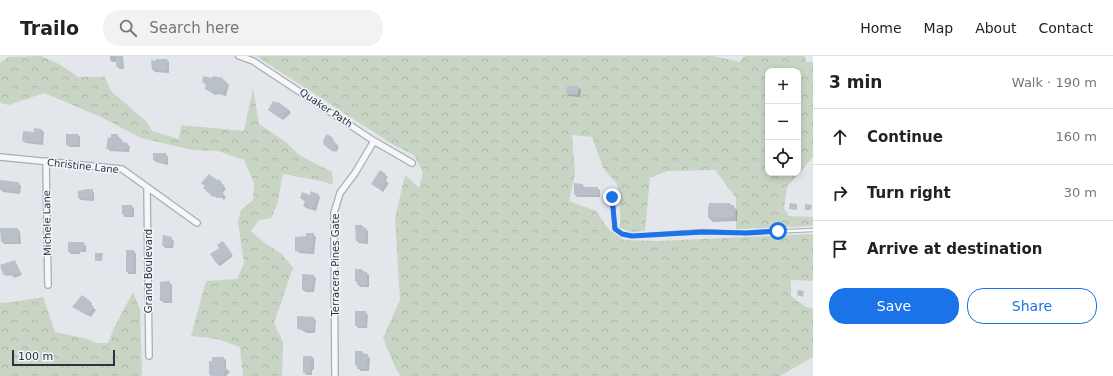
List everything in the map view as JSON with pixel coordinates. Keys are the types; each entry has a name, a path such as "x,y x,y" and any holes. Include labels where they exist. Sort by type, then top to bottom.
{"street":[{"name":"Quaker Path","path":"239,56 253,61 374,141 412,163"},
{"name":"Terracera Pines Gate","path":"335,376 334,213 340,193 374,141"},
{"name":"Christine Lane","path":"0,157 122,169 197,223"},
{"name":"Michele Lane","path":"46,161 48,285"},
{"name":"Grand Boulevard","path":"147,187 148,356"}],"lane":[{"path":"612,197 615,229 622,234 632,236 703,232 746,233 813,230"}],"green space":[{"path":"41,56 59,64 78,77 105,77 111,91 147,122 152,131 179,139 181,125 244,131 253,88 259,124 286,142 299,155 332,172 333,185 322,181 283,174 277,205 271,218 259,220 251,231 263,242 282,254 293,268 274,323 283,342 282,376 243,376 240,347 217,339 191,336 206,281 237,279 244,263 238,222 241,210 253,200 254,183 244,160 218,151 193,150 141,138 101,117 44,93 9,105 0,103 0,63 8,57"},
{"path":"256,56 713,56 740,62 744,56 805,56 806,62 813,62 813,157 801,171 801,68 765,68 765,176 797,176 787,187 784,209 789,216 813,217 813,226 736,229 736,198 715,170 667,171 650,178 645,231 631,232 620,228 620,201 617,184 603,168 592,137 572,135 575,174 569,201 596,211 609,230 624,240 657,241 813,234 813,281 791,280 791,296 806,307 813,308 813,357 780,376 401,376 396,369 383,338 400,300 395,218 405,175 419,188 423,172 414,155 392,144"},
{"path":"133,292 140,310 142,376 0,376 0,303 43,297 55,332 88,339 96,343 108,343 114,328"}],"building":[{"path":"116,56 121,56 122,67 116,67"},
{"path":"156,59 167,59 167,71 152,70 151,60 156,61"},
{"path":"203,76 223,78 223,81 227,82 224,94 216,92 212,93 205,89 206,83 202,82"},
{"path":"567,86 579,87 578,95 566,94"},
{"path":"273,101 278,102 289,110 281,119 268,110"},
{"path":"34,128 42,129 41,143 22,141 23,131 34,132"},
{"path":"66,134 78,134 78,145 66,145"},
{"path":"111,134 118,134 117,138 122,139 121,142 128,143 127,150 106,149 108,137 111,138"},
{"path":"327,134 333,138 334,142 338,145 333,152 324,145 323,140"},
{"path":"153,153 166,153 166,163 156,162 156,160 153,160"},
{"path":"380,170 386,174 383,178 387,180 381,190 371,184"},
{"path":"209,174 217,180 219,179 224,186 220,191 224,194 221,198 217,195 213,197 203,188 205,186 201,183"},
{"path":"0,180 19,182 18,192 0,190"},
{"path":"574,183 583,184 583,187 598,187 598,195 574,195"},
{"path":"93,189 92,199 78,198 78,191"},
{"path":"311,191 318,194 313,209 303,206 305,201 300,198 302,192 310,195"},
{"path":"709,203 730,203 730,205 734,205 734,217 708,218"},
{"path":"790,203 797,204 797,210 789,209"},
{"path":"805,204 812,205 811,210 805,210"},
{"path":"122,205 132,205 132,215 122,215"},
{"path":"355,225 362,225 362,228 366,228 366,242 356,241"},
{"path":"0,228 18,228 19,242 1,242"},
{"path":"306,233 314,233 312,252 295,251 295,237 306,236"},
{"path":"163,235 172,237 171,246 162,246"},
{"path":"223,241 232,254 217,264 210,254 219,248 217,245"},
{"path":"68,242 84,242 84,250 78,250 78,252 68,252"},
{"path":"126,250 134,250 134,272 126,272"},
{"path":"95,253 103,253 102,261 95,261"},
{"path":"15,260 20,273 11,276 10,273 3,275 0,265"},
{"path":"355,269 362,269 362,272 367,272 367,285 357,285 357,281 355,281"},
{"path":"302,274 314,275 312,290 302,290"},
{"path":"170,281 170,301 160,301 160,282"},
{"path":"798,290 804,291 803,297 797,295"},
{"path":"82,295 90,301 89,303 94,307 88,316 72,307"},
{"path":"355,311 366,311 365,326 355,326"},
{"path":"297,316 314,317 313,331 297,329"},
{"path":"355,351 362,351 362,354 368,354 367,369 357,369 357,365 355,365"},
{"path":"303,356 312,356 310,373 303,373"},
{"path":"212,357 224,357 224,367 228,370 224,372 224,376 211,376 209,374 209,361 212,361"}],"route":[{"path":"612,197 615,229 622,234 632,236 649,236 703,232 746,233 778,231"}]}
